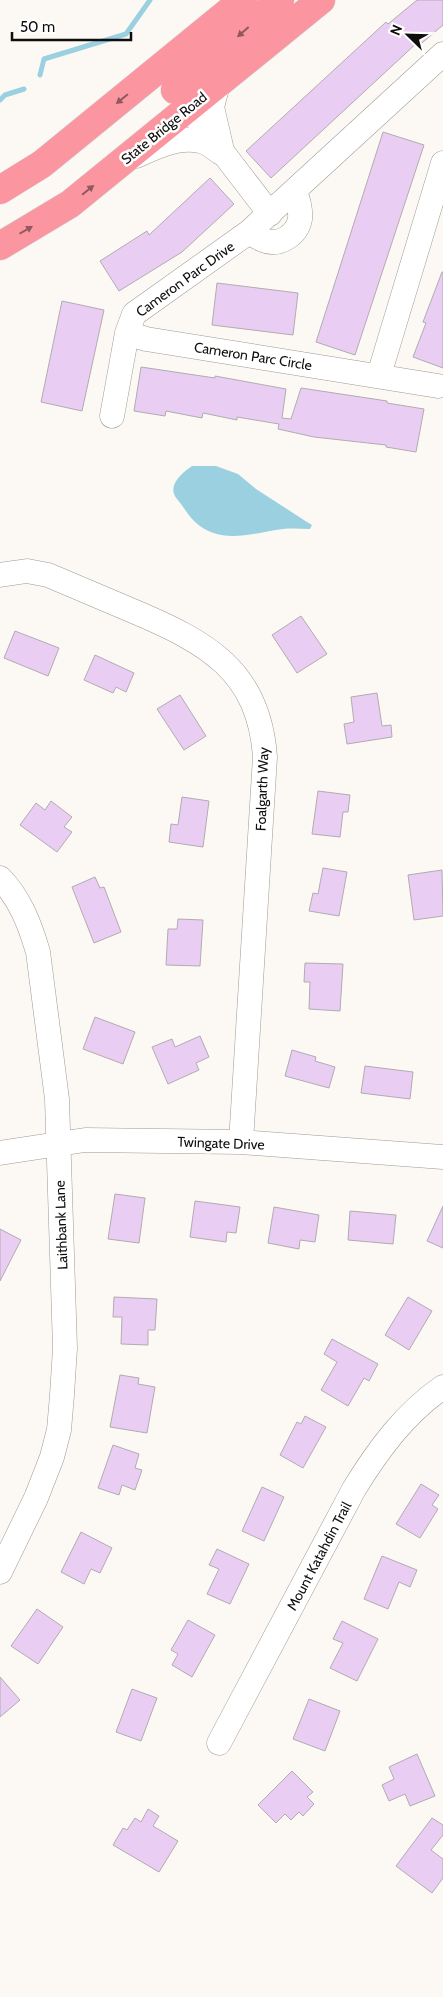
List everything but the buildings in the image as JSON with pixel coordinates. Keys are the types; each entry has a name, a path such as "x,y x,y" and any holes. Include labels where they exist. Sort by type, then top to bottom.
{"highway":[{"name":"State Bridge Road","path":"0,246 70,204 123,162 174,89 243,0"},
{"path":"174,89 280,0"},
{"name":"State Bridge Road","path":"0,190 174,89 218,84 322,0"}],"street":[{"name":"Cameron Parc Drive","path":"112,416 127,333 134,314 249,232 439,66"},
{"path":"218,84 212,107 224,155"},
{"path":"174,89 270,214"},
{"path":"123,162 162,145 183,140 202,141 224,155"},
{"path":"379,375 443,164"},
{"path":"249,232 264,241 273,242 291,235 300,218 300,206 295,191"},
{"name":"Cameron Parc Circle","path":"127,333 146,339 438,386"},
{"name":"Foalgarth Way","path":"0,575 27,571 48,575 180,632 204,646 229,667 245,687 256,711 264,735 266,757 241,1142"},
{"name":"Laithbank Lane","path":"0,878 20,904 38,952 57,1099 64,1348 59,1430 52,1458 36,1498 0,1572"},
{"name":"Twingate Drive","path":"0,1153 59,1142 85,1140 241,1142 443,1157"},
{"name":"Mount Katahdin Trail","path":"219,1743 354,1489 372,1460 414,1411 443,1387"}],"water":[{"path":"192,466 216,466 238,474 256,489 312,525 310,529 283,529 248,535 225,536 204,529 192,519 177,499 173,489 177,480"}],"waterway":[{"path":"40,75 44,59 126,34 150,0"},
{"path":"0,100 5,95 24,89"}]}
